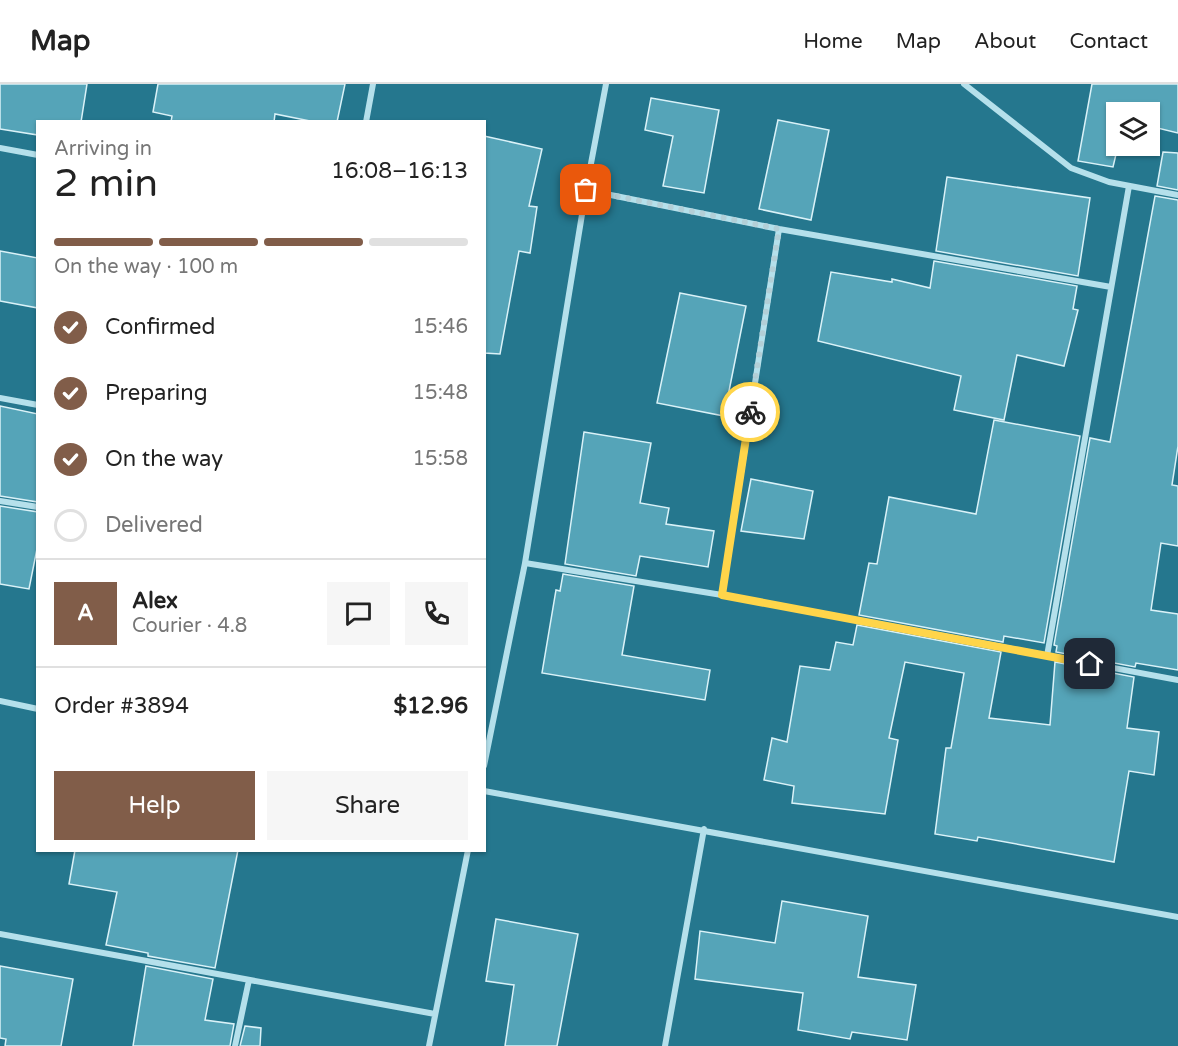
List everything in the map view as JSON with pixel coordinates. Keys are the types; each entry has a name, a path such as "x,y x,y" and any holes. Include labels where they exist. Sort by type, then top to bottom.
{"street":[{"path":"366,120 373,84"},
{"path":"486,756 525,563 586,190 606,84"},
{"path":"964,84 1071,168 1109,182 1178,195"},
{"path":"0,148 36,155"},
{"path":"1047,656 1129,186"},
{"path":"586,190 779,229 1111,286"},
{"path":"722,595 779,229"},
{"path":"0,398 36,405"},
{"path":"0,501 36,507"},
{"path":"525,563 722,595 1178,680"},
{"path":"0,701 36,709"},
{"path":"486,791 1178,916"},
{"path":"665,1046 704,829"},
{"path":"429,1046 468,852"},
{"path":"0,934 435,1014"},
{"path":"235,1046 249,980"}],"building":[{"path":"0,84 87,84 81,120 36,120 36,135 0,129"},
{"path":"158,84 345,84 337,120 305,120 275,114 274,120 171,120 172,116 153,112"},
{"path":"1092,84 1178,84 1178,133 1160,129 1160,102 1106,102 1106,156 1116,156 1113,167 1078,161"},
{"path":"651,98 719,110 704,193 663,186 673,136 645,130"},
{"path":"778,120 829,130 811,220 759,209"},
{"path":"486,136 542,149 529,206 537,207 530,253 519,251 500,354 486,353"},
{"path":"1163,152 1178,153 1178,190 1157,186"},
{"path":"947,177 1090,198 1078,276 936,251"},
{"path":"1155,196 1178,200 1178,446 1172,485 1178,486 1178,546 1161,543 1151,610 1178,614 1178,670 1136,663 1135,667 1056,652 1057,646 1054,645 1090,438 1110,442"},
{"path":"0,251 36,258 36,308 0,301"},
{"path":"934,261 1077,286 1073,309 1078,310 1064,366 1017,355 1004,420 954,410 961,376 818,341 831,272 892,282 892,279 930,288"},
{"path":"680,293 746,306 724,416 657,403"},
{"path":"0,406 36,414 36,502 0,496"},
{"path":"994,420 1080,436 1044,643 1004,636 1003,642 859,615 869,563 877,564 889,497 976,514"},
{"path":"584,432 651,443 640,503 669,508 666,524 714,531 708,567 640,556 636,576 565,564"},
{"path":"751,479 813,491 804,539 741,531"},
{"path":"0,506 36,512 36,554 29,589 0,584"},
{"path":"563,574 634,586 622,655 710,670 705,700 542,673 556,590 560,591"},
{"path":"857,625 1001,652 989,718 1050,725 1055,662 1134,677 1127,728 1159,732 1154,775 1129,771 1114,862 978,837 977,841 935,834 946,748 951,748 964,673 905,662 889,738 898,740 885,814 792,803 794,786 764,780 772,738 787,742 800,666 830,670 836,642 853,645"},
{"path":"75,852 238,852 215,968 148,956 148,953 106,945 117,892 69,884"},
{"path":"782,901 868,916 858,977 916,985 907,1040 852,1032 850,1039 798,1030 803,993 695,979 700,931 775,943"},
{"path":"496,919 578,934 557,1046 505,1046 514,985 486,981"},
{"path":"0,966 73,979 61,1046 5,1046 6,1039 0,1038"},
{"path":"146,966 213,979 205,1020 234,1024 230,1046 133,1046"},
{"path":"245,1026 261,1028 260,1046 240,1046"}],"way so far":[{"path":"586,190 779,229 750,412"}],"route":[{"path":"750,412 722,595 1090,664"}]}
